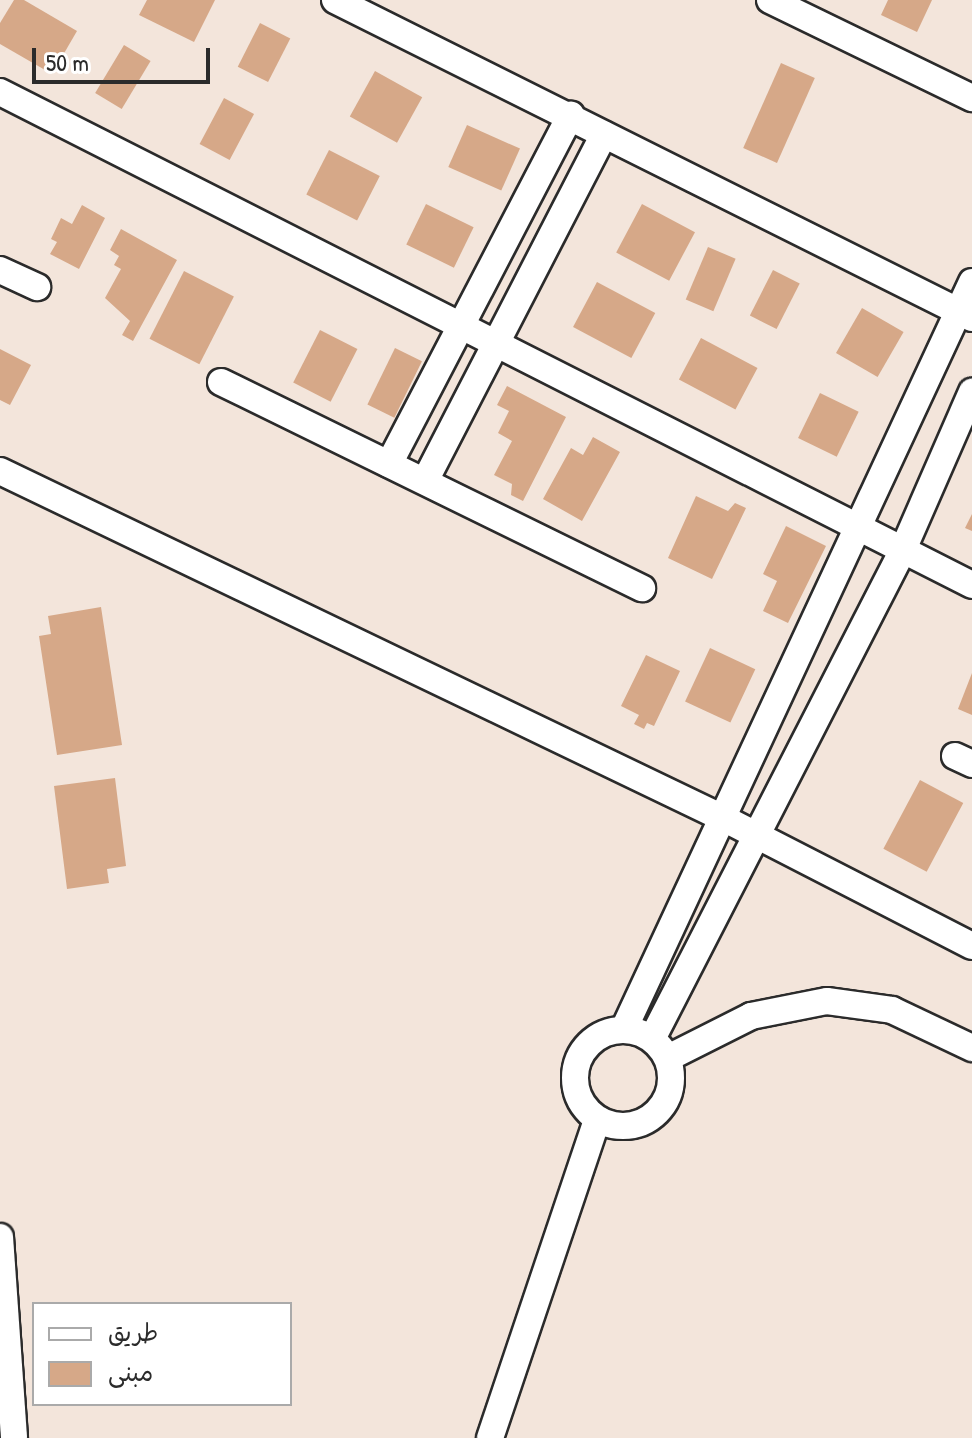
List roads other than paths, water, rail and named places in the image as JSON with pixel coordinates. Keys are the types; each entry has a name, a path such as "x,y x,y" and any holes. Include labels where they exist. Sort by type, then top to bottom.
{"street":[{"path":"335,0 370,8 604,134 964,315"},
{"path":"770,0 972,98"},
{"path":"0,92 459,326 857,523 902,552 972,585"},
{"path":"389,464 571,115"},
{"path":"425,481 493,343 604,134"},
{"path":"0,270 37,287"},
{"path":"972,282 964,315 857,523 624,1029 590,1041 577,1064 576,1091 597,1120 631,1127 661,1109 671,1085 660,1049 759,838 902,552 972,392"},
{"path":"221,382 642,588"},
{"path":"0,471 721,817 972,946"},
{"path":"624,1029 660,1049 751,1016 827,1001 892,1010 972,1048"},
{"path":"490,1438 597,1120"},
{"path":"0,1237 14,1438"}]}
